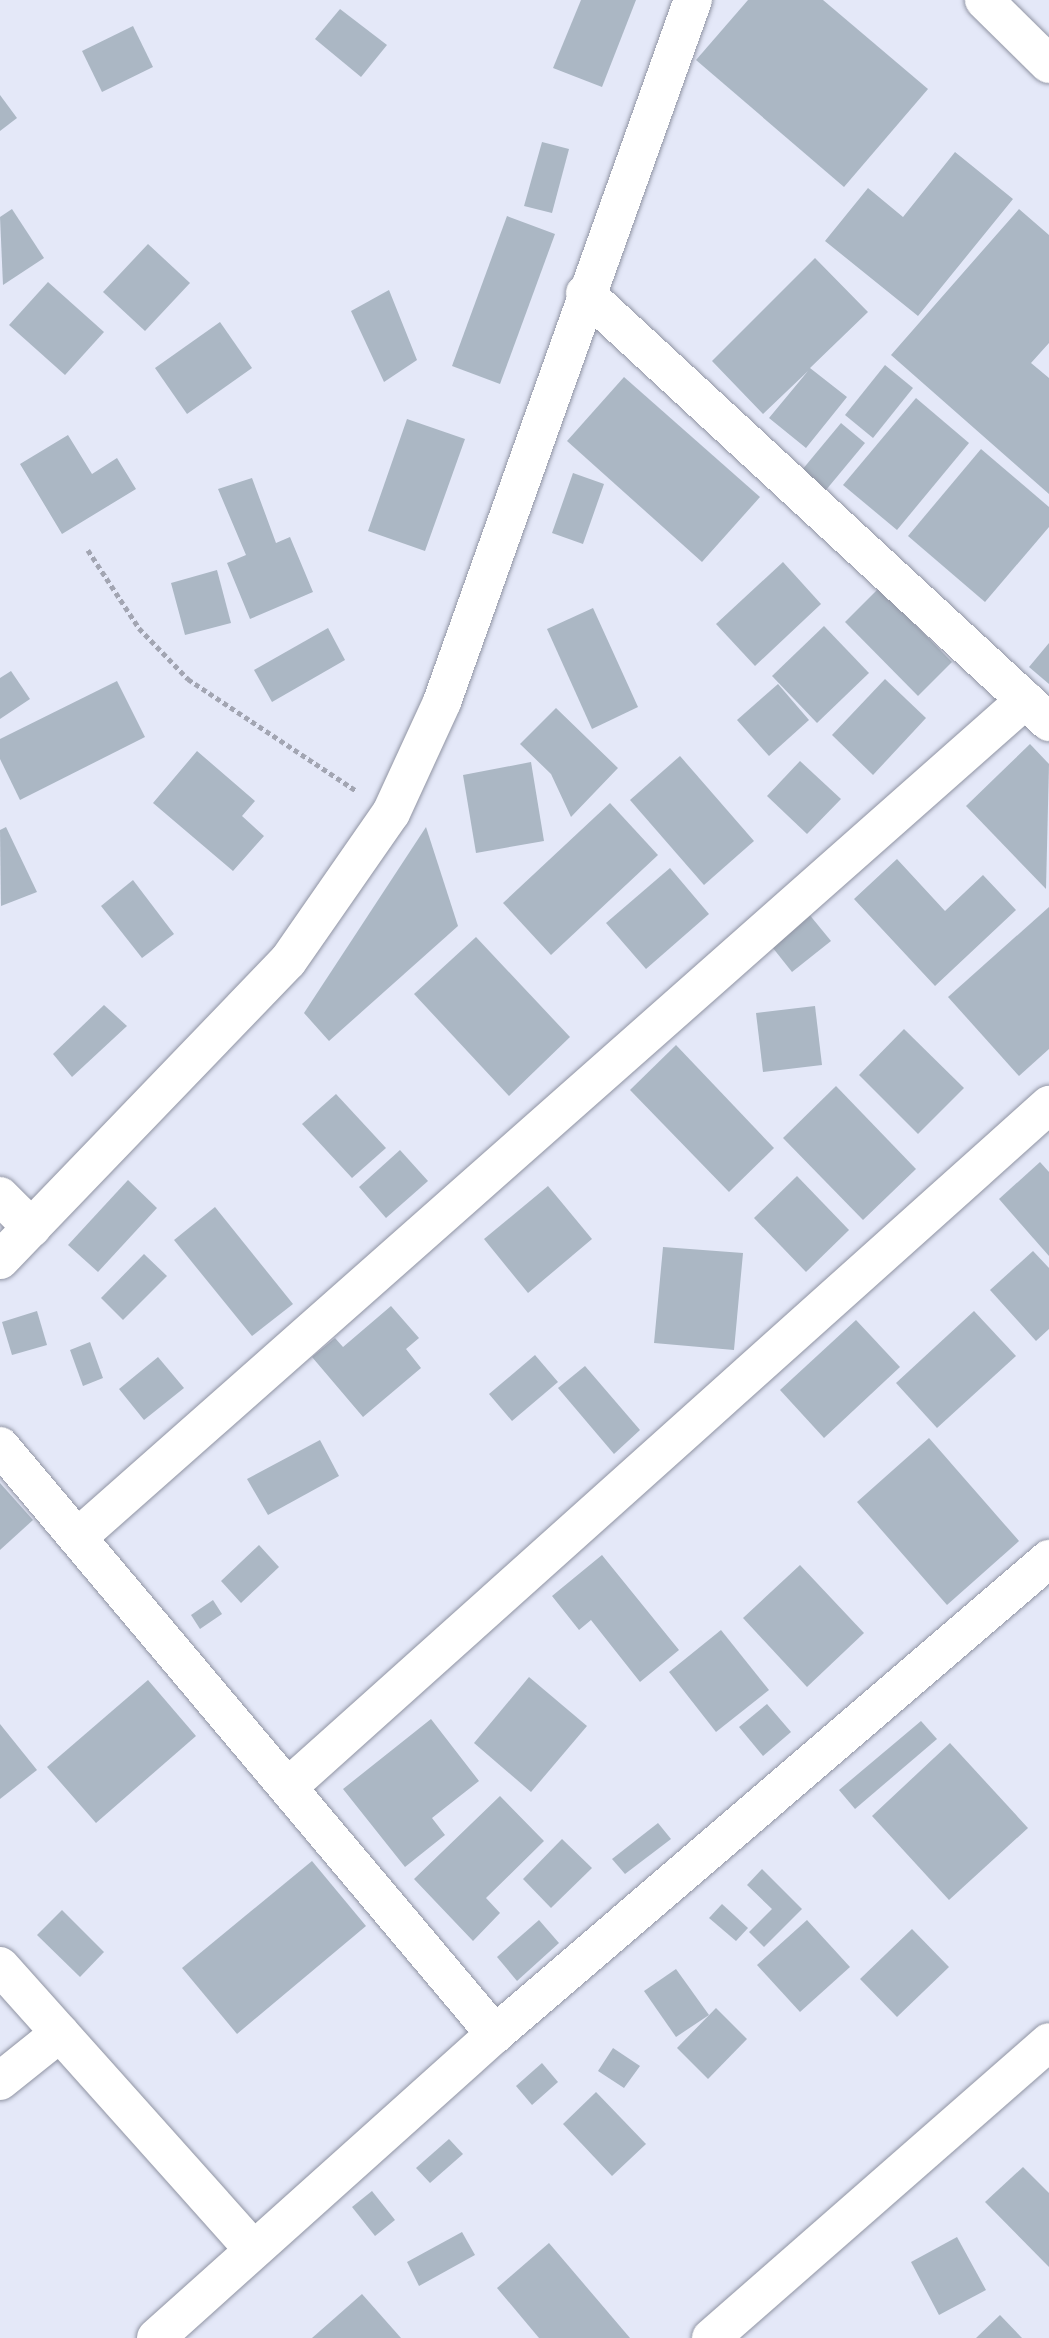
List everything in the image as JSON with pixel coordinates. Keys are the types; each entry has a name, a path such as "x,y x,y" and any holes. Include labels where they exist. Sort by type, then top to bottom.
{"street":[{"path":"0,1260 288,961 391,813 442,702 585,293 693,0"},
{"path":"984,0 1049,64"},
{"path":"78,1537 1037,711 585,293"},
{"path":"288,1787 1049,1105"},
{"path":"0,1196 32,1228"},
{"path":"0,1446 495,2034"},
{"path":"156,2338 252,2248 495,2034 1049,1559"},
{"path":"0,1966 252,2248"},
{"path":"0,2081 60,2033"},
{"path":"711,2338 1049,2042"}],"path":[{"path":"88,550 139,628 188,679 391,813"}],"building":[{"path":"581,0 636,0 602,87 553,68"},
{"path":"748,0 823,0 928,89 844,187 696,60"},
{"path":"340,9 387,45 361,77 315,39"},
{"path":"133,26 153,67 102,92 82,51"},
{"path":"0,95 17,118 0,131"},
{"path":"542,142 569,149 552,213 524,206"},
{"path":"955,152 1013,199 918,316 825,241 868,188 903,217"},
{"path":"12,209 44,258 3,285 0,217"},
{"path":"1019,209 1049,235 1049,343 1031,363 1049,378 1049,494 891,355"},
{"path":"507,216 555,234 500,384 452,366"},
{"path":"148,244 190,283 145,331 103,292"},
{"path":"815,258 868,312 810,368 847,397 806,448 769,418 808,371 763,414 712,361"},
{"path":"48,282 104,332 65,375 9,325"},
{"path":"389,290 417,360 384,382 351,311"},
{"path":"220,322 252,368 187,414 155,368"},
{"path":"885,365 913,388 873,438 845,415"},
{"path":"624,377 760,497 702,562 567,441"},
{"path":"916,398 969,443 897,530 843,485"},
{"path":"407,419 465,439 425,551 368,531"},
{"path":"841,423 865,443 826,490 802,470"},
{"path":"68,435 92,474 117,458 136,489 62,534 20,464"},
{"path":"981,449 1049,507 1049,527 985,602 908,536"},
{"path":"573,473 604,484 583,544 552,533"},
{"path":"252,478 276,543 290,537 313,592 250,619 227,563 246,555 218,489"},
{"path":"783,562 821,604 755,666 716,624"},
{"path":"217,570 231,623 185,635 171,583"},
{"path":"879,588 952,662 918,696 845,622"},
{"path":"593,608 638,707 592,729 547,629"},
{"path":"824,626 869,673 817,723 772,676"},
{"path":"328,628 345,660 272,702 254,670"},
{"path":"1049,643 1049,684 1029,667"},
{"path":"11,671 30,699 0,719 0,678"},
{"path":"885,679 926,718 873,775 832,735"},
{"path":"117,681 145,737 20,800 0,759 0,739"},
{"path":"778,684 809,720 769,756 737,720"},
{"path":"556,708 618,768 571,817 551,774 520,744"},
{"path":"1030,744 1049,764 1046,889 966,806"},
{"path":"197,751 255,801 242,816 264,836 233,871 153,803"},
{"path":"680,756 754,841 704,885 630,800"},
{"path":"800,761 841,799 807,834 767,796"},
{"path":"531,762 544,841 476,853 463,775"},
{"path":"610,803 658,855 551,955 503,903"},
{"path":"6,827 37,892 1,906 0,830"},
{"path":"426,827 458,926 329,1041 304,1013"},
{"path":"897,859 945,911 983,875 1016,910 935,986 854,899"},
{"path":"670,868 709,914 646,969 606,923"},
{"path":"133,880 174,934 142,958 101,906"},
{"path":"799,902 831,941 792,972 761,933"},
{"path":"1049,907 1049,1049 1019,1076 948,997"},
{"path":"476,937 570,1037 509,1096 414,994"},
{"path":"104,1005 127,1026 72,1077 53,1054"},
{"path":"815,1006 822,1065 763,1072 756,1013"},
{"path":"904,1029 964,1088 918,1134 859,1075"},
{"path":"676,1045 774,1148 729,1192 630,1090"},
{"path":"836,1086 916,1169 863,1220 783,1138"},
{"path":"336,1094 386,1148 352,1178 302,1124"},
{"path":"400,1150 428,1181 386,1218 359,1187"},
{"path":"1040,1162 1049,1172 1049,1256 999,1199"},
{"path":"797,1176 849,1230 806,1272 754,1218"},
{"path":"128,1180 157,1208 98,1272 68,1245"},
{"path":"548,1186 592,1239 528,1293 484,1239"},
{"path":"215,1207 293,1304 252,1336 174,1240"},
{"path":"663,1247 743,1253 734,1350 654,1343"},
{"path":"1033,1251 1049,1268 1049,1329 1036,1341 990,1290"},
{"path":"144,1254 167,1276 123,1320 101,1298"},
{"path":"391,1306 419,1338 406,1349 421,1368 363,1417 312,1357 335,1338 343,1347"},
{"path":"37,1311 47,1345 12,1355 2,1322"},
{"path":"974,1311 1016,1356 937,1428 896,1383"},
{"path":"856,1320 900,1367 824,1438 780,1390"},
{"path":"90,1342 103,1378 83,1386 70,1350"},
{"path":"535,1355 558,1382 512,1421 489,1394"},
{"path":"158,1357 184,1388 144,1420 119,1389"},
{"path":"585,1366 640,1430 614,1454 558,1388"},
{"path":"929,1438 1019,1541 947,1605 857,1502"},
{"path":"320,1440 339,1476 268,1515 247,1479"},
{"path":"0,1483 33,1520 0,1550"},
{"path":"259,1545 279,1567 241,1603 221,1581"},
{"path":"602,1555 679,1650 640,1682 591,1620 579,1630 552,1596"},
{"path":"800,1565 864,1633 807,1687 743,1618"},
{"path":"213,1600 222,1614 200,1629 191,1615"},
{"path":"721,1630 769,1690 716,1732 669,1672"},
{"path":"529,1677 587,1726 531,1792 474,1743"},
{"path":"148,1680 196,1736 96,1823 47,1767"},
{"path":"767,1704 791,1732 763,1756 739,1727"},
{"path":"431,1719 479,1781 432,1818 445,1835 405,1867 343,1789"},
{"path":"921,1721 937,1739 855,1809 839,1790"},
{"path":"0,1724 37,1770 0,1799"},
{"path":"950,1743 1028,1828 949,1900 872,1816"},
{"path":"500,1796 544,1841 486,1898 500,1913 473,1941 414,1879"},
{"path":"658,1823 671,1839 625,1874 612,1859"},
{"path":"562,1839 592,1868 551,1908 523,1879"},
{"path":"312,1861 366,1926 237,2034 182,1968"},
{"path":"762,1869 802,1909 764,1947 749,1932 772,1909 747,1885"},
{"path":"722,1904 748,1928 736,1941 709,1918"},
{"path":"62,1910 104,1952 80,1977 37,1935"},
{"path":"539,1920 559,1943 517,1981 497,1957"},
{"path":"807,1920 850,1967 800,2012 757,1965"},
{"path":"912,1929 949,1967 897,2017 860,1979"},
{"path":"676,1969 709,2015 676,2037 644,1991"},
{"path":"716,2008 747,2039 708,2079 677,2048"},
{"path":"613,2048 640,2066 624,2088 598,2071"},
{"path":"542,2063 558,2082 532,2105 516,2086"},
{"path":"596,2092 646,2144 612,2176 563,2124"},
{"path":"449,2139 463,2154 430,2183 416,2168"},
{"path":"1023,2167 1049,2193 1049,2267 985,2202"},
{"path":"372,2191 395,2220 375,2236 352,2207"},
{"path":"462,2232 475,2255 419,2286 407,2262"},
{"path":"957,2237 986,2290 939,2315 911,2262"},
{"path":"549,2243 630,2338 539,2338 497,2288"},
{"path":"362,2294 401,2338 312,2338"},
{"path":"1000,2315 1022,2338 976,2338"}]}
